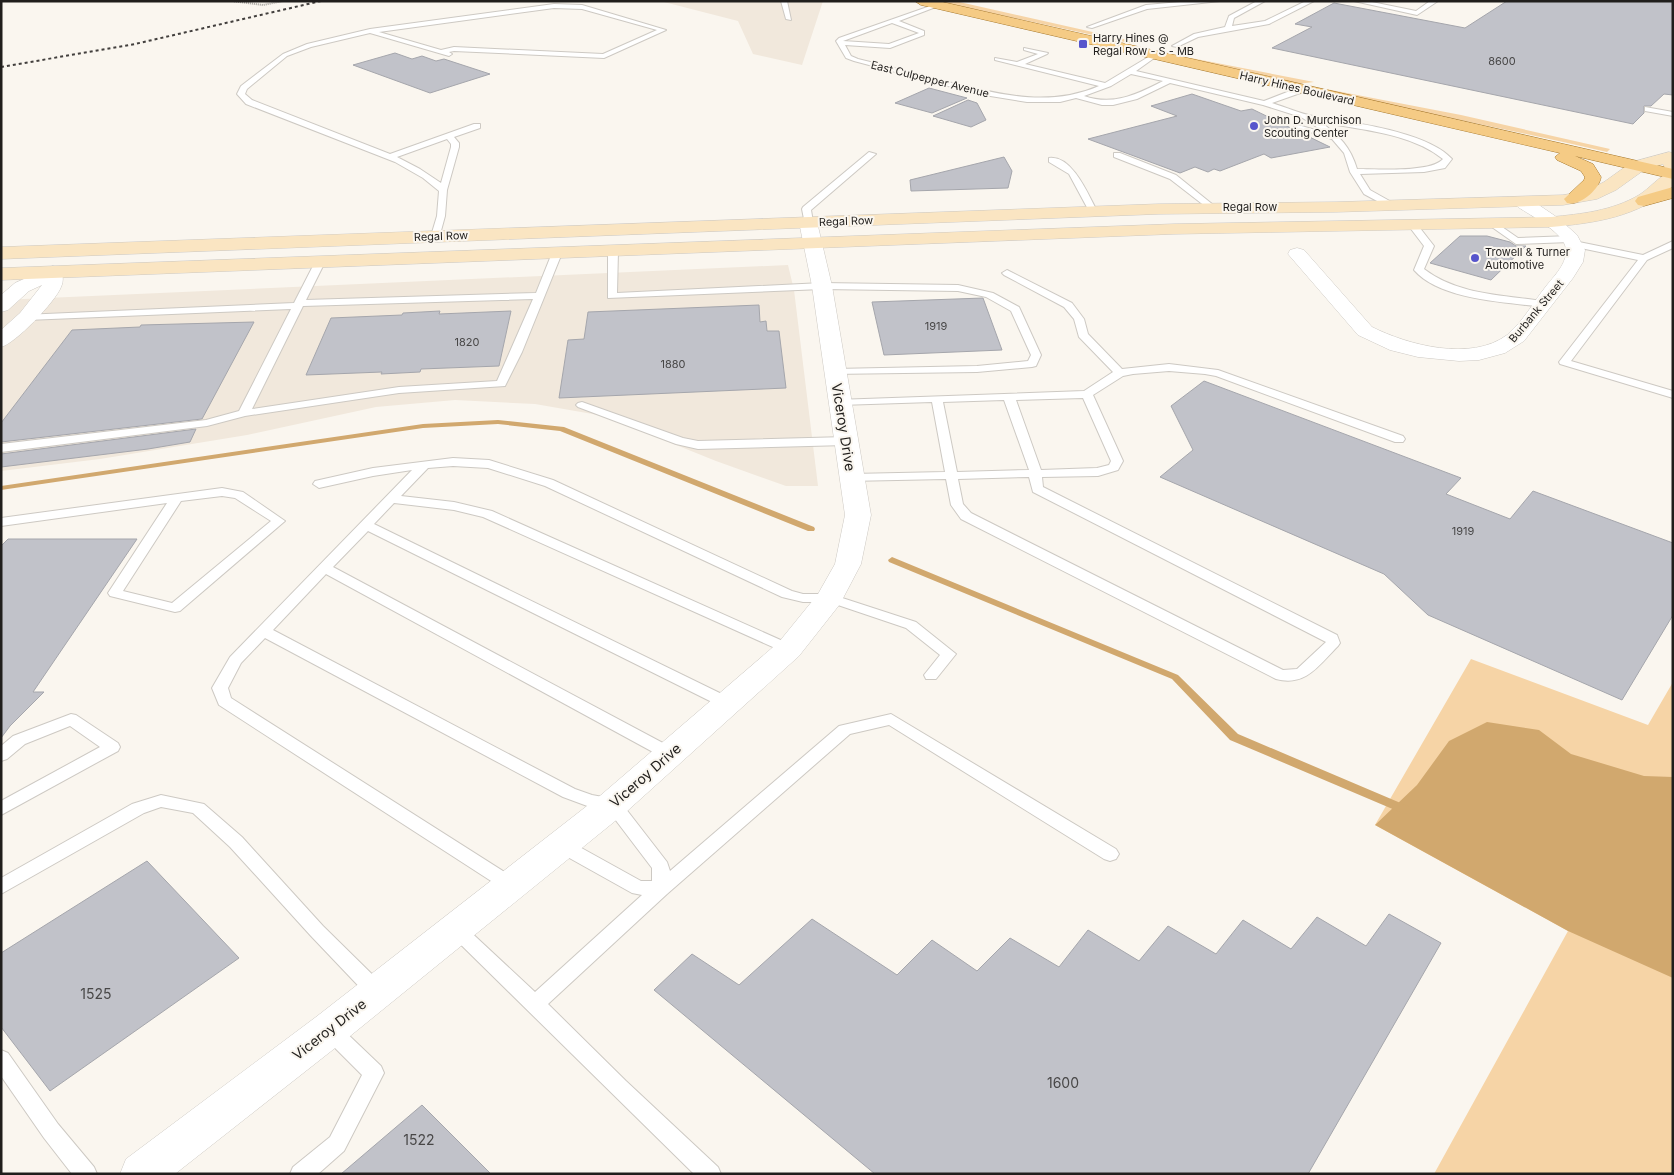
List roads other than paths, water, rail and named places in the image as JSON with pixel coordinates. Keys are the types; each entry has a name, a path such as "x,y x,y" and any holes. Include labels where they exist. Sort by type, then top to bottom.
{"main road":[{"name":"Harry Hines Boulevard","path":"921,1 1638,166 1673,176"},
{"name":"Harry Hines Boulevard","path":"972,1 1672,161"},
{"path":"1155,55 1175,46"},
{"path":"1303,89 1316,86 1330,87 1389,96"},
{"path":"1444,122 1571,160 1586,168 1592,173 1592,182 1573,199"},
{"name":"Regal Row","path":"1,274 613,250 811,232 1093,211 1524,203 1573,199 1591,195 1610,186 1638,166 1672,161"},
{"name":"Regal Row","path":"1,253 436,236 811,232 1104,232 1550,222 1610,214 1644,201 1673,176"},
{"path":"1644,201 1673,192"},
{"path":"1276,228 1296,221 1361,217 1378,214 1392,206"},
{"path":"1093,211 1104,232"},
{"path":"430,258 436,236"},
{"path":"53,272 72,250"}],"street":[{"path":"1524,203 1550,222 1572,242"},
{"name":"Viceroy Drive","path":"141,1174 330,1029 612,804 789,650 830,598 848,564 858,516 822,286 811,232"},
{"name":"Burbank Street","path":"1297,254 1365,331 1379,340 1418,350 1450,354 1474,354 1502,348 1514,340 1569,271 1575,254 1572,242"},
{"path":"1,306 22,287 53,272 52,286 27,317 1,341"}],"lane":[{"path":"784,1 789,19"},
{"path":"1090,27 1146,6 1218,1"},
{"path":"1228,28 1231,17 1262,1"},
{"path":"1175,46 1196,35 1228,28 1267,23 1311,1"},
{"path":"1357,1 1416,13 1435,1"},
{"path":"892,21 915,28 922,32 922,34 890,46 840,43 841,39 892,21 938,5"},
{"path":"440,52 454,49 604,56 662,30 582,7 554,6 370,31 309,45 285,54 244,88 241,94 250,102 390,158 429,176 443,190"},
{"path":"370,31 452,55"},
{"name":"East Culpepper Avenue","path":"840,43 848,57 856,60 1002,98 1045,100 1076,96 1105,85 1131,72 1155,55"},
{"path":"1018,64 1045,53 1026,49"},
{"path":"998,59 1105,85"},
{"path":"1131,72 1268,104 1304,115 1420,141 1442,151 1448,159 1442,166 1424,170 1354,172"},
{"path":"1076,96 1091,102 1122,103 1169,81"},
{"path":"1268,104 1303,89"},
{"path":"1268,104 1282,118"},
{"path":"1648,109 1673,114"},
{"path":"1304,115 1317,122 1337,139 1348,152 1354,172 1367,192 1392,206"},
{"path":"390,158 477,126"},
{"path":"1298,126 1337,139"},
{"path":"436,236 441,216 443,190 455,143 448,136"},
{"path":"811,232 806,209 872,154"},
{"path":"1117,155 1173,177 1213,208"},
{"path":"1052,160 1072,172 1093,211"},
{"path":"1492,223 1516,241 1572,242 1644,258"},
{"path":"1413,225 1428,246 1419,270 1428,278 1463,291 1542,304"},
{"path":"1673,244 1644,258 1564,362 1673,395"},
{"path":"613,250 612,296 822,286 958,288 989,295 1015,309 1036,355 1032,364 977,369 835,372"},
{"path":"1,448 206,423 244,413 399,390 501,384 519,348 538,296 557,253"},
{"path":"244,413 320,262"},
{"path":"1007,273 1068,305 1079,318 1083,335 1120,373"},
{"path":"27,317 299,304 538,296"},
{"path":"840,402 1087,394 1120,373 1148,367 1187,368 1218,373 1399,439"},
{"path":"852,478 1098,472 1114,468 1118,461 1087,394"},
{"path":"937,399 957,505 966,516 1281,675 1301,674 1333,643 1332,638 1036,489 1034,464 1009,397"},
{"path":"582,406 698,445 846,441"},
{"path":"319,484 373,472 424,465 452,462 489,464 549,483 787,594 804,598 830,598 911,625 949,654 931,675"},
{"path":"424,465 235,660 220,688 224,701 511,885"},
{"path":"1,522 177,498 222,492 239,495 278,521 175,608 115,593 177,498"},
{"path":"392,498 454,506 487,514 789,650"},
{"path":"366,525 727,703"},
{"path":"324,568 670,754"},
{"path":"264,630 569,793 590,801 612,804 661,867 661,889"},
{"path":"1,755 19,740 71,719 112,746 1,809"},
{"path":"536,1004 661,889 845,730 890,719 1110,854"},
{"path":"1,887 138,808 161,801 198,808 236,842 317,931 377,992"},
{"path":"560,845 638,888 661,889"},
{"path":"456,929 536,1004 619,1088 710,1174"},
{"path":"301,1174 337,1144 374,1073 330,1029"},
{"path":"1,1059 51,1131 86,1174"}],"waterway":[{"path":"1,488 423,426 498,422 561,429 811,529"},
{"path":"892,560 1175,677 1234,737 1406,810"}],"railway":[{"path":"1,67 135,44 321,1"}],"place":[{"name":"Harry Hines @ Regal Row - S - MB","path":"1083,44"},
{"name":"John D. Murchison Scouting Center","path":"1254,126"},
{"name":"Trowell & Turner Automotive","path":"1475,258"}]}
